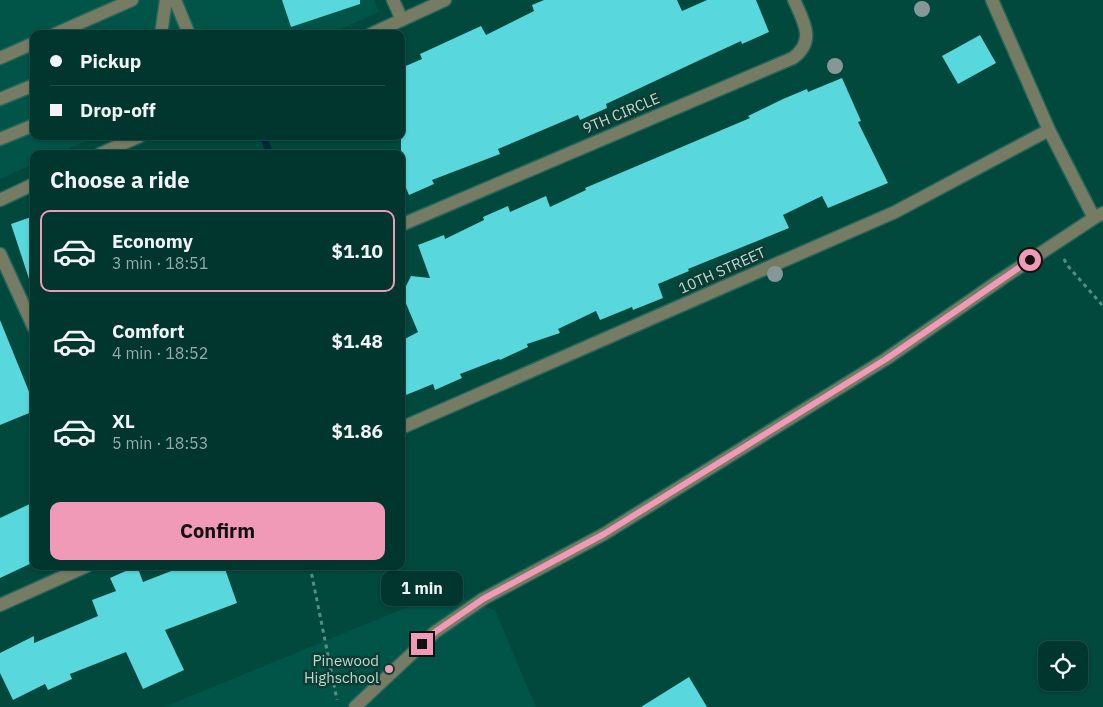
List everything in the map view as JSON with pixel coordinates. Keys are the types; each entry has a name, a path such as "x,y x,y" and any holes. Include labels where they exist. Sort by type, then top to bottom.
{"street":[{"path":"64,30 132,0"},
{"path":"161,30 166,0"},
{"path":"174,0 188,30"},
{"path":"393,0 402,20"},
{"path":"380,30 445,0"},
{"name":"9TH CIRCLE","path":"405,223 793,58 803,48 808,38 808,28 794,0"},
{"path":"356,707 435,632 483,599 604,534 869,369 1099,216 1049,130 992,0"},
{"path":"0,58 30,45"},
{"path":"0,99 30,87"},
{"path":"0,139 30,127"},
{"name":"10TH STREET","path":"405,426 895,212 1049,130"},
{"path":"109,150 131,140"},
{"path":"0,200 30,186"},
{"path":"0,254 30,319"},
{"path":"0,605 78,570"}],"path":[{"path":"1058,242 1067,265 1103,306"},
{"path":"311,570 338,707"}],"shaded area":[{"path":"0,0 374,0 379,12 338,30 30,30 30,140 87,140 66,150 30,150 30,166 0,179"},
{"name":"Pinewood Highschool","path":"444,592 495,610 536,707 164,707"}],"building":[{"path":"282,0 360,0 360,4 291,27"},
{"path":"544,0 677,0 682,11 707,0 756,0 769,32 742,44 741,41 702,59 606,104 607,108 580,120 578,115 498,149 500,154 432,180 434,184 409,195 405,188 405,150 401,150 401,140 405,140 405,66 422,59 420,54 481,26 486,35 534,11 532,5"},
{"path":"980,35 996,63 958,84 942,56"},
{"path":"842,78 861,121 858,122 888,183 828,208 822,196 783,215 789,228 688,269 689,271 658,284 663,298 633,310 632,307 600,320 596,311 558,329 560,333 527,344 528,347 500,360 460,374 462,378 435,390 433,384 405,395 405,339 418,332 405,301 405,288 411,276 430,278 418,245 444,235 445,239 484,220 483,217 508,206 510,212 546,196 550,207 586,190 585,188 750,118 748,116 783,99 807,89 808,92"},
{"path":"30,217 30,282 11,224"},
{"path":"0,320 30,394 30,413 0,425"},
{"path":"30,504 30,564 0,578 0,518"},
{"path":"128,570 138,570 143,582 174,570 225,570 237,603 165,630 184,670 143,689 126,652 70,674 72,679 48,690 45,684 13,700 0,673 0,653 34,636 34,643 98,616 92,600 116,591 110,578"},
{"path":"689,677 707,707 641,707"}],"waterway":[{"path":"265,140 268,150"}],"place":[{"name":"Pinewood Highschool","path":"389,669"}],"route":[{"path":"422,644 435,632 483,599 604,534 886,359 1030,260"}]}
